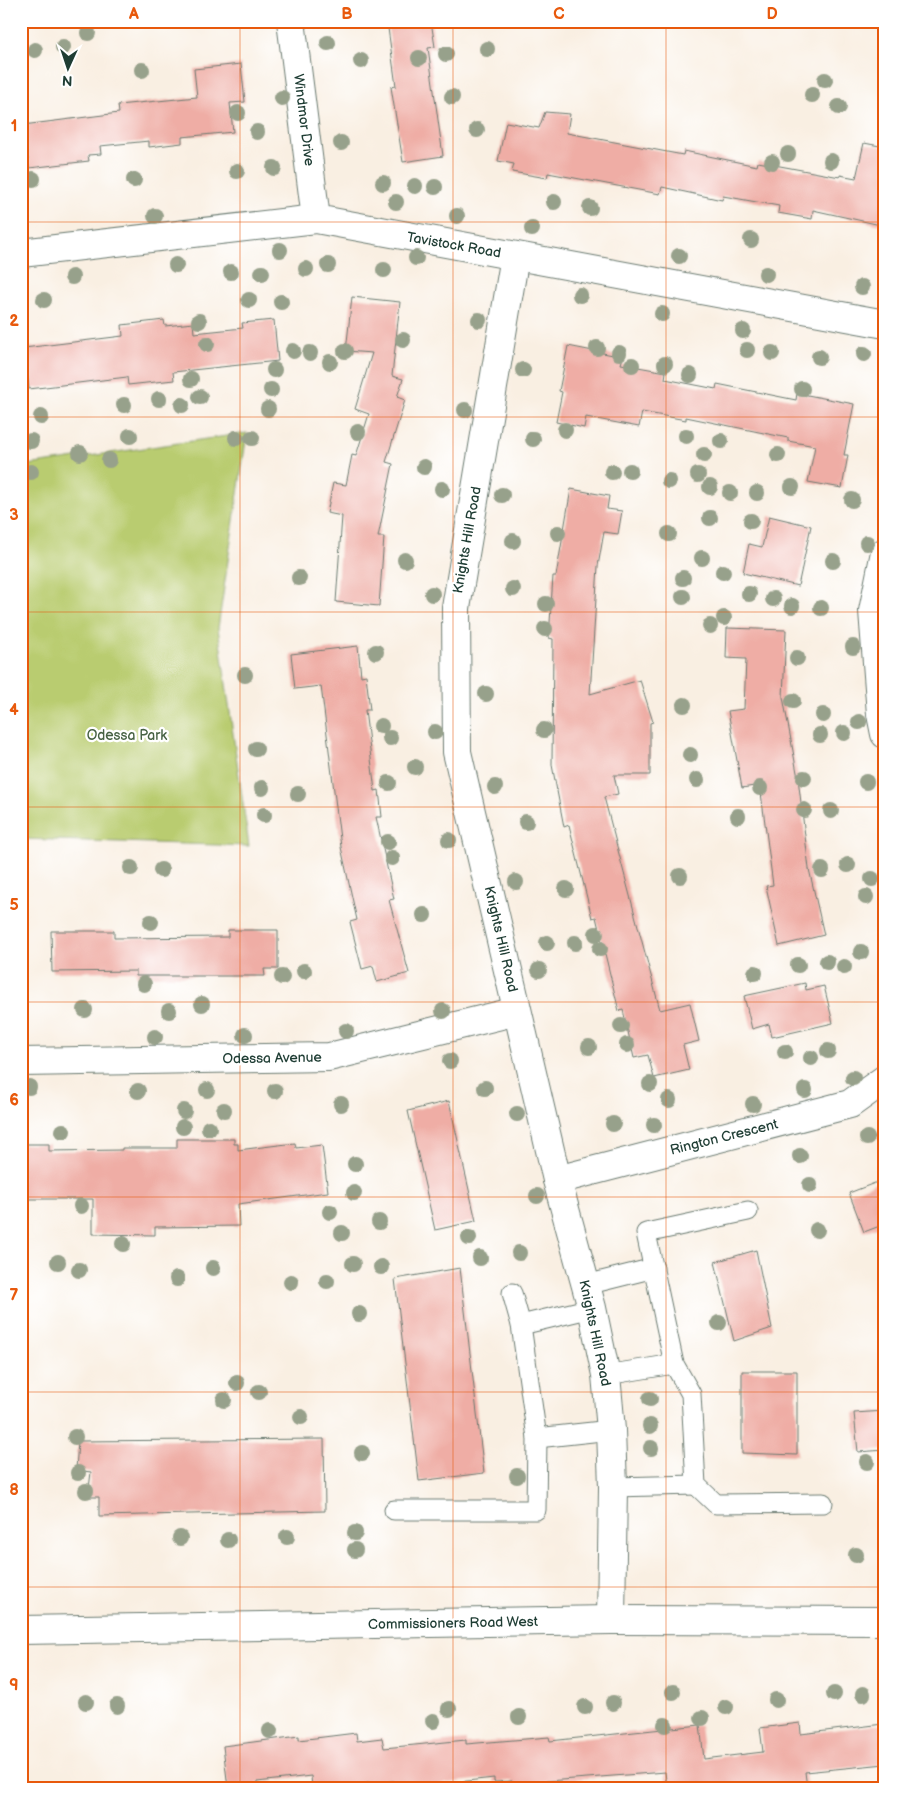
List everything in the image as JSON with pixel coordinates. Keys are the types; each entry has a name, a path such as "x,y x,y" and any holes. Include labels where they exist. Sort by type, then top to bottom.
{"street":[{"name":"Windmor Drive","path":"291,21 316,219"},
{"name":"Tavistock Road","path":"21,253 316,219 885,324"},
{"name":"Knights Hill Road","path":"515,256 456,608 457,752 556,1180 589,1296 606,1375 611,1430 613,1487 611,1620"},
{"path":"885,552 873,612 880,714 885,734"},
{"name":"Odessa Avenue","path":"21,1062 329,1057 517,1011"},
{"name":"Rington Crescent","path":"556,1180 850,1104 885,1079"},
{"name":"Commissioners Road West","path":"21,1630 611,1620 885,1621"}],"lane":[{"path":"748,1211 646,1233 674,1364 691,1394 696,1485 716,1504 823,1504"},
{"path":"521,1325 654,1268"},
{"path":"394,1510 536,1510 537,1438 521,1325 512,1292"},
{"path":"606,1375 674,1364"},
{"path":"537,1438 611,1430"},
{"path":"613,1487 696,1485"}],"green space":[{"name":"Odessa Park","path":"247,433 218,628 249,846 21,839 21,466"}],"building":[{"path":"387,21 431,21 435,47 428,48 443,156 403,162 391,87 396,86"},
{"path":"241,64 245,102 230,103 233,132 182,137 182,143 149,147 149,141 100,146 101,154 88,155 89,161 29,168 23,125 119,113 118,105 197,97 194,69"},
{"path":"545,112 570,114 567,133 683,155 684,151 757,166 758,162 840,177 840,175 856,178 864,143 885,147 885,226 813,210 812,219 778,213 779,206 723,196 722,200 662,187 660,194 548,173 547,178 512,172 514,164 498,161 506,122 539,128"},
{"path":"352,297 400,302 392,376 403,379 397,397 405,400 386,462 393,464 378,537 384,537 379,606 336,602 342,516 327,513 333,483 346,485 352,455 356,456 369,414 355,409 372,353 346,351"},
{"path":"164,320 165,326 193,323 194,333 243,328 242,323 274,320 278,361 173,372 174,380 128,385 127,377 29,389 24,348 123,336 122,325"},
{"path":"568,346 623,357 621,364 666,372 665,379 716,389 717,384 796,400 797,393 854,404 844,455 848,455 842,488 808,482 815,446 788,441 788,438 686,417 686,420 642,412 639,427 586,417 584,428 556,422 562,392 559,391"},
{"path":"571,489 609,496 607,509 622,511 618,534 604,532 598,566 590,694 640,680 653,722 650,723 650,775 614,775 618,794 604,797 660,1010 690,1003 699,1041 683,1045 689,1070 654,1078 648,1055 634,1058 623,1010 619,1011 596,917 592,918 569,825 564,827 552,765 553,639 549,638 553,576 556,576"},
{"path":"769,516 811,526 798,586 743,573 749,544 762,547"},
{"path":"727,628 786,630 783,697 798,778 809,869 824,935 779,946 766,886 773,885 760,785 742,788 728,711 744,709 746,659 726,658"},
{"path":"358,646 361,676 366,675 370,710 365,710 375,791 379,790 382,817 376,817 394,899 389,900 409,973 377,982 373,966 362,969 350,922 357,920 341,847 321,686 295,689 291,654"},
{"path":"228,930 278,930 278,969 264,969 265,976 136,976 136,971 52,972 51,931 114,931 114,938 228,937"},
{"path":"805,983 806,990 824,986 833,1023 772,1037 769,1024 752,1029 744,996"},
{"path":"449,1101 476,1221 435,1230 408,1111"},
{"path":"177,1139 234,1139 234,1144 238,1144 238,1150 295,1143 296,1148 322,1145 328,1192 238,1204 239,1226 155,1227 155,1235 93,1234 93,1199 21,1199 21,1144 49,1144 49,1151 122,1150 122,1148 177,1148"},
{"path":"885,1179 885,1224 864,1232 849,1193"},
{"path":"756,1250 772,1328 734,1341 715,1262"},
{"path":"460,1268 484,1473 419,1481 395,1279"},
{"path":"742,1371 797,1371 797,1455 742,1453"},
{"path":"885,1411 885,1450 858,1452 854,1413"},
{"path":"324,1439 325,1511 99,1516 99,1497 88,1497 91,1472 76,1470 78,1441"},
{"path":"800,1723 801,1734 883,1724 885,1764 805,1772 807,1788 667,1788 665,1772 535,1782 536,1788 512,1788 512,1781 494,1782 494,1778 403,1788 394,1788 394,1781 312,1788 311,1776 257,1782 258,1788 228,1788 223,1746 299,1736 299,1740 356,1733 357,1741 382,1738 384,1748 466,1740 466,1744 549,1737 550,1741 700,1725 704,1759 763,1752 760,1728"}]}
